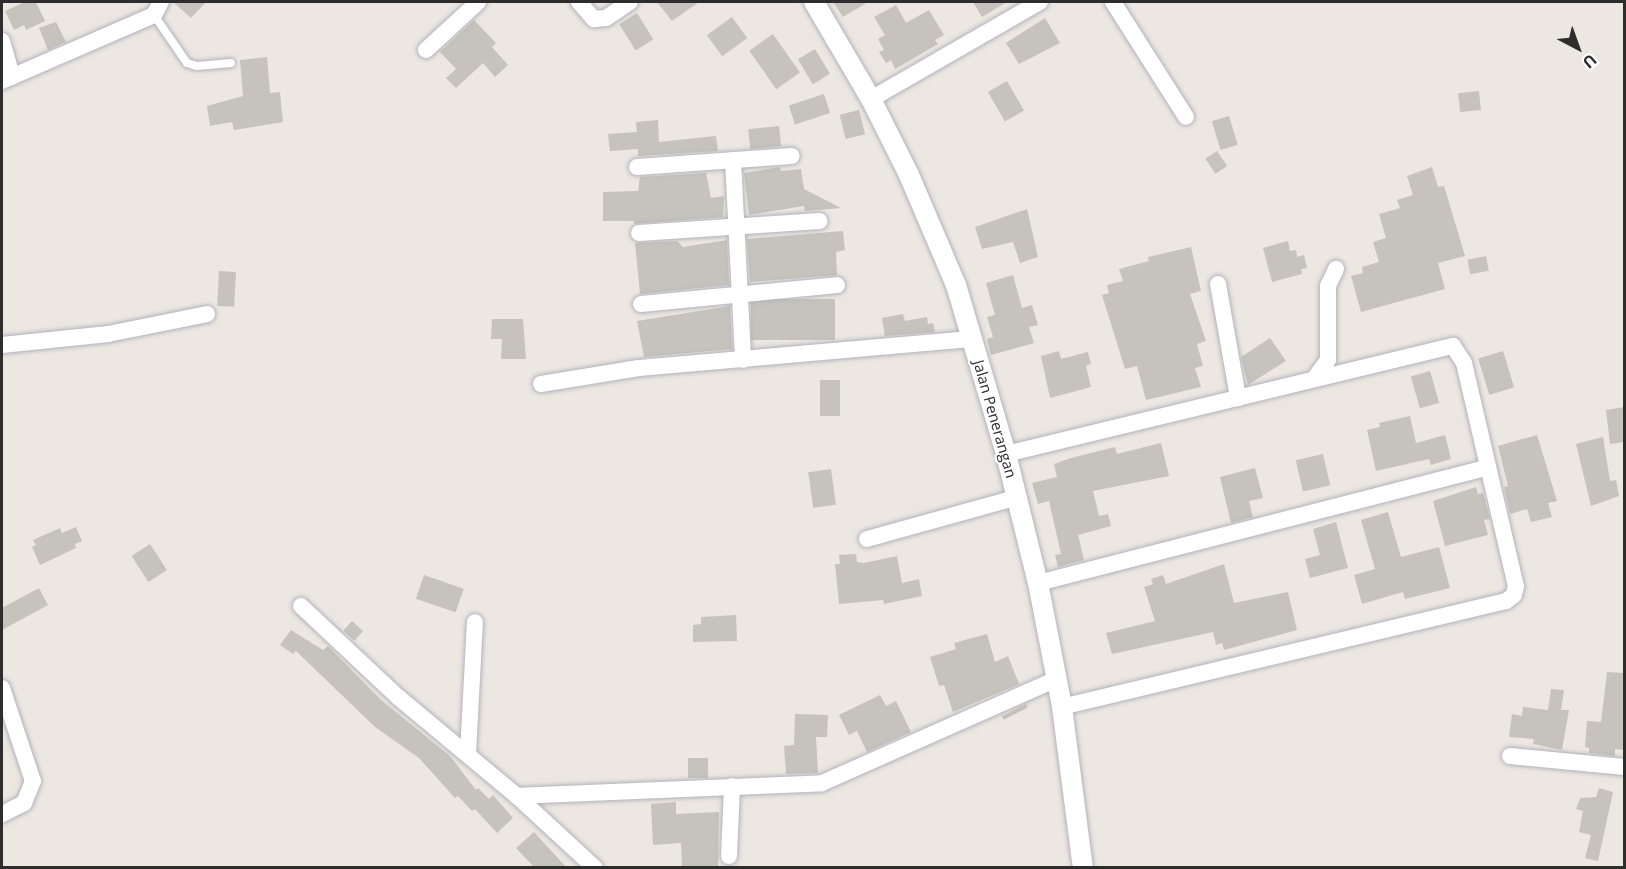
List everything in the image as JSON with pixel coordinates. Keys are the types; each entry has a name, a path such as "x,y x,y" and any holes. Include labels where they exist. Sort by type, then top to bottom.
{"street":[{"path":"426,50 478,2"},
{"path":"579,2 594,19 606,18 630,2"},
{"name":"Jalan Penerangan","path":"814,2 871,99 928,214 971,339 1018,497 1038,583 1062,708 1083,867"},
{"path":"871,99 1040,2"},
{"path":"1113,2 1186,117"},
{"path":"2,40 7,79 158,8"},
{"path":"637,167 792,156"},
{"path":"733,160 743,360"},
{"path":"639,233 820,220"},
{"path":"1314,379 1327,364 1328,286 1336,269"},
{"path":"1218,284 1238,398"},
{"path":"641,304 740,292 837,285"},
{"path":"2,345 108,334 207,314"},
{"path":"541,384 639,368 971,339"},
{"path":"1006,454 1453,346 1464,363 1486,468 1516,586 1512,598 1062,708"},
{"path":"1038,583 1486,468"},
{"path":"867,539 1018,497"},
{"path":"301,606 398,697 517,796 595,867"},
{"path":"468,754 475,622"},
{"path":"517,796 822,783 845,776 961,719 1057,679"},
{"path":"2,688 33,781 32,793 24,803 2,814"},
{"path":"1510,756 1624,767"},
{"path":"729,856 732,786"}],"lane":[{"path":"158,8 190,65 231,63"}],"building":[{"path":"25,2 36,2 45,21 26,30 24,25 14,30 5,11"},
{"path":"173,2 206,2 191,18"},
{"path":"657,2 699,2 672,21"},
{"path":"833,2 868,2 843,17"},
{"path":"973,2 1007,2 982,17"},
{"path":"896,5 906,23 929,10 944,35 935,40 938,44 895,69 891,60 886,63 879,52 884,50 878,39 885,35 874,17"},
{"path":"637,13 653,39 636,50 619,24"},
{"path":"732,17 747,38 722,56 707,35"},
{"path":"1045,18 1060,43 1019,64 1006,43"},
{"path":"474,20 496,43 492,47 508,65 495,77 483,63 456,88 446,78 456,69 440,52"},
{"path":"56,22 66,42 48,50 39,28"},
{"path":"773,34 800,73 776,89 749,51"},
{"path":"815,49 830,74 813,84 798,59"},
{"path":"267,57 270,93 280,92 283,122 234,130 232,122 210,126 207,106 243,96 240,60"},
{"path":"1007,81 1024,110 1005,121 988,92"},
{"path":"1479,91 1481,110 1460,112 1458,93"},
{"path":"824,94 830,113 795,124 789,105"},
{"path":"859,110 865,134 846,139 840,115"},
{"path":"1229,116 1238,145 1221,150 1212,121"},
{"path":"658,120 659,142 716,136 718,151 638,156 638,149 610,151 608,134 637,132 636,122"},
{"path":"779,126 781,146 750,149 748,129"},
{"path":"1217,151 1227,166 1215,174 1205,159"},
{"path":"780,167 781,171 801,169 804,189 841,208 805,211 804,206 749,215 744,173"},
{"path":"1432,167 1438,187 1444,186 1465,256 1438,263 1445,289 1361,312 1351,276 1363,273 1362,267 1379,262 1373,242 1386,238 1379,214 1400,208 1397,200 1413,195 1407,176"},
{"path":"706,173 711,198 724,196 723,217 634,224 634,221 603,221 603,192 638,191 640,177"},
{"path":"1027,209 1038,257 1020,263 1013,242 982,249 975,227"},
{"path":"843,231 845,250 836,252 837,275 750,282 747,239"},
{"path":"727,240 729,285 640,294 635,243 677,241 683,247"},
{"path":"1288,241 1290,251 1296,250 1297,257 1304,255 1307,268 1301,269 1302,274 1272,282 1263,248"},
{"path":"1191,247 1201,291 1190,294 1206,341 1197,344 1203,366 1195,368 1201,387 1146,400 1137,366 1125,369 1102,295 1109,293 1107,285 1123,281 1119,269 1149,261 1148,257"},
{"path":"1486,256 1489,271 1470,274 1467,260"},
{"path":"219,271 236,272 234,307 217,306"},
{"path":"1013,275 1022,308 1032,305 1038,325 1029,327 1034,343 991,355 987,339 993,337 987,317 995,315 986,283"},
{"path":"751,299 835,299 835,340 751,340"},
{"path":"730,306 732,349 644,357 637,321"},
{"path":"903,314 905,321 927,317 928,324 933,323 935,332 885,336 882,318"},
{"path":"492,319 523,319 526,359 501,359 502,339 491,339"},
{"path":"1270,338 1286,361 1248,385 1241,357"},
{"path":"1059,351 1061,359 1088,352 1091,364 1086,366 1091,387 1050,398 1041,356"},
{"path":"1503,351 1514,387 1489,395 1478,359"},
{"path":"1430,371 1439,403 1420,408 1411,377"},
{"path":"820,380 840,380 840,416 820,416"},
{"path":"1624,407 1624,442 1610,444 1606,410"},
{"path":"1410,416 1416,443 1445,435 1451,459 1431,465 1429,459 1376,471 1367,430 1380,427 1379,423"},
{"path":"1537,435 1557,501 1548,503 1552,517 1531,522 1527,509 1510,514 1504,487 1508,486 1498,446"},
{"path":"1603,437 1610,481 1616,480 1619,496 1591,506 1576,444"},
{"path":"1161,443 1169,476 1093,491 1099,516 1108,514 1111,526 1078,535 1084,560 1058,567 1055,555 1061,554 1049,501 1038,504 1032,483 1057,477 1054,464 1071,458 1115,447 1117,454"},
{"path":"1323,454 1330,485 1303,491 1296,460"},
{"path":"1255,468 1263,498 1249,501 1253,517 1231,523 1220,477"},
{"path":"831,469 836,505 813,508 808,472"},
{"path":"1476,487 1478,494 1483,493 1490,519 1484,520 1488,535 1445,546 1433,501"},
{"path":"1388,512 1401,557 1439,547 1450,588 1405,599 1403,592 1362,604 1354,575 1375,569 1361,520"},
{"path":"1336,522 1348,568 1310,578 1305,559 1320,555 1313,529"},
{"path":"76,527 82,541 75,544 76,548 40,565 32,547 36,545 33,540 60,528 62,533"},
{"path":"150,544 167,570 148,582 132,556"},
{"path":"856,554 857,562 864,563 897,556 902,583 919,579 922,596 884,604 883,600 839,604 835,564 840,564 839,555"},
{"path":"1224,564 1234,603 1288,592 1297,630 1224,650 1222,643 1216,645 1213,632 1112,654 1106,633 1155,621 1144,587 1153,584 1151,579 1163,575 1166,584"},
{"path":"424,575 464,589 456,612 416,599"},
{"path":"39,588 48,605 2,630 2,608"},
{"path":"736,615 737,641 693,642 693,625 701,624 701,617"},
{"path":"352,621 363,631 354,641 343,631"},
{"path":"291,630 323,650 328,646 381,700 450,756 476,790 478,788 489,799 493,795 513,818 497,833 475,809 472,811 458,796 455,798 419,758 375,727 296,651 293,654 280,645"},
{"path":"987,634 995,662 1008,656 1019,684 953,712 944,685 939,686 930,657 956,649 954,643"},
{"path":"1607,672 1624,673 1624,750 1615,749 1615,756 1589,753 1589,748 1585,747 1587,721 1601,722"},
{"path":"1551,689 1564,690 1561,710 1569,710 1562,750 1533,744 1534,739 1509,737 1512,714 1522,716 1523,707 1548,710"},
{"path":"880,695 886,706 896,701 911,732 867,752 857,731 849,735 839,715"},
{"path":"1026,704 1028,708 1004,720 1002,716"},
{"path":"795,714 828,715 827,737 816,737 818,773 786,774 784,746 794,745"},
{"path":"688,758 708,758 708,778 688,778"},
{"path":"1599,788 1613,792 1598,861 1585,858 1591,835 1579,832 1583,811 1576,809 1580,798 1596,797"},
{"path":"676,802 676,814 719,812 718,867 682,867 681,843 653,845 651,804"},
{"path":"534,832 566,867 534,867 516,848"}]}
